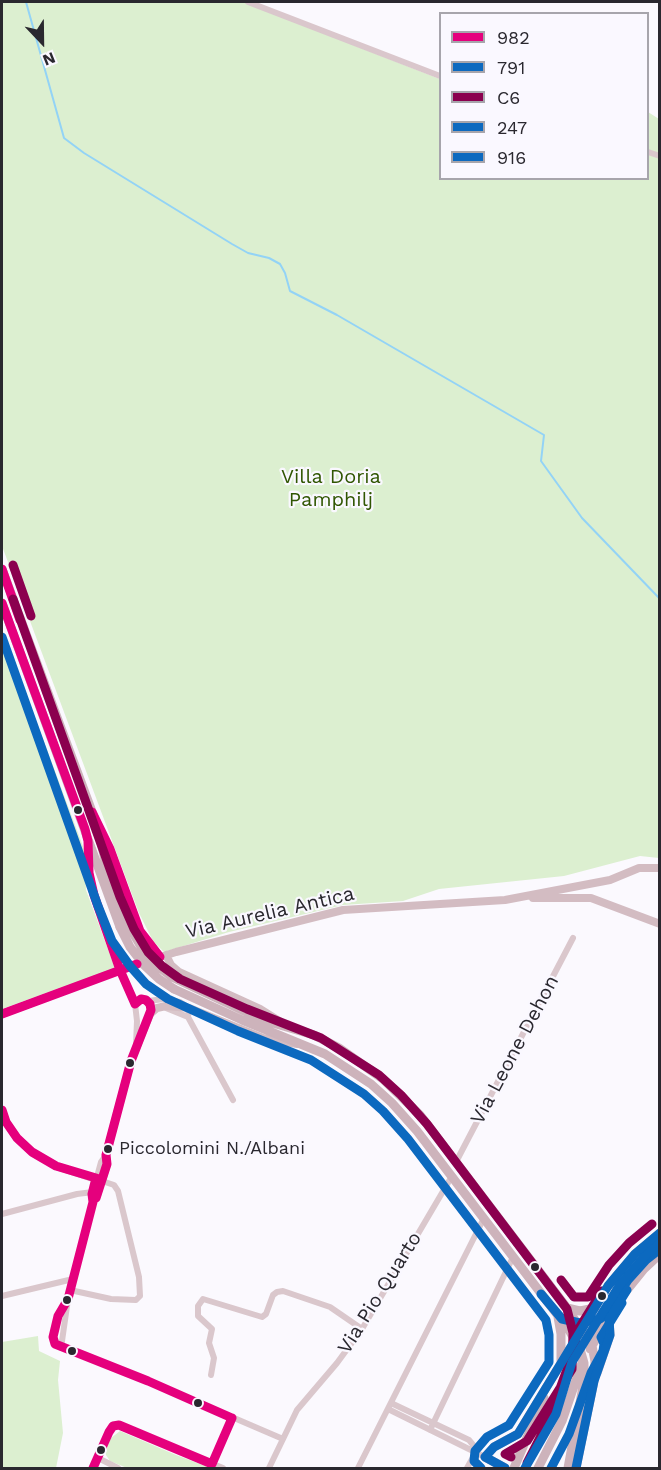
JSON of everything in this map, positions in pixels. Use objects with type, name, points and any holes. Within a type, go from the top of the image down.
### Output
[{"type":"main road","points":[[2,569],[140,931],[179,972],[260,1009],[290,1028]]},
{"type":"main road","points":[[2,603],[88,841],[124,925],[143,950],[156,965],[172,977],[246,1012],[314,1035],[339,1048],[383,1079],[420,1115],[582,1329],[592,1346],[595,1361],[594,1381]]},
{"type":"main road","points":[[98,825],[109,877],[130,947],[144,964],[159,979],[174,989],[325,1054],[392,1103],[452,1176],[576,1339],[584,1359],[584,1381],[568,1468]]},
{"type":"main road","points":[[2,1110],[6,1122],[17,1138],[32,1152],[56,1166],[99,1180],[107,1164],[106,1155],[136,1046],[151,1007],[148,1001],[141,999],[135,1004],[120,970],[94,895],[89,873],[88,841]]},
{"type":"main road","name":"Via Aurelia Antica","points":[[2,1014],[163,956],[264,928],[347,909],[505,900],[609,880],[639,868],[660,868]]},
{"type":"main road","points":[[591,898],[594,888],[609,880]]},
{"type":"main road","points":[[505,900],[554,897],[591,898],[660,924]]},
{"type":"main road","points":[[150,1014],[161,1007],[189,1008],[271,1041],[303,1044]]},
{"type":"main road","points":[[480,1455],[518,1434],[594,1308],[618,1273],[638,1251],[660,1233]]},
{"type":"main road","points":[[538,1468],[562,1421],[584,1359],[627,1290],[660,1254]]},
{"type":"main road","points":[[567,1308],[580,1311],[594,1308]]},
{"type":"main road","points":[[557,1315],[561,1334],[561,1365]]},
{"type":"main road","points":[[576,1468],[594,1381],[610,1335],[609,1319]]},
{"type":"main road","points":[[514,1468],[540,1410],[546,1390]]},
{"type":"main road","points":[[480,1455],[506,1468]]},
{"type":"street","points":[[248,2],[439,75]]},
{"type":"street","name":"Via Leone Dehon","points":[[456,1162],[573,938]]},
{"type":"street","points":[[148,1001],[171,999],[189,1008],[188,1017],[233,1100]]},
{"type":"street","points":[[135,1004],[136,1046]]},
{"type":"street","points":[[161,1007],[188,1017]]},
{"type":"street","name":"Via Pio Quarto","points":[[269,1468],[297,1410],[362,1329],[452,1176]]},
{"type":"street","points":[[99,1180],[93,1192],[93,1202],[68,1299],[58,1316],[55,1344],[283,1439]]},
{"type":"street","points":[[93,1202],[98,1196],[99,1180]]},
{"type":"street","points":[[70,1290],[111,1299],[135,1300],[140,1298],[139,1277],[118,1191],[114,1185],[99,1180]]},
{"type":"street","points":[[2,1214],[77,1194],[93,1192]]},
{"type":"street","points":[[358,1468],[484,1218]]},
{"type":"street","points":[[431,1426],[513,1257]]},
{"type":"street","points":[[2,1296],[73,1279]]},
{"type":"street","points":[[211,1375],[214,1360],[209,1343],[212,1329],[198,1316],[198,1306],[203,1299],[262,1317],[266,1314],[273,1295],[283,1291],[330,1307],[362,1329]]},
{"type":"street","points":[[390,1406],[431,1426],[480,1455],[471,1461],[467,1468]]},
{"type":"street","points":[[212,1464],[232,1418]]},
{"type":"street","points":[[93,1468],[108,1432],[113,1426],[119,1425],[223,1468]]},
{"type":"street","points":[[98,1458],[118,1468]]},
{"type":"green space","name":"Villa Doria Pamphilj","points":[[2,2],[243,2],[439,79],[439,180],[649,180],[649,113],[659,119],[659,858],[640,856],[564,876],[439,889],[403,901],[343,905],[229,932],[164,952],[153,941],[139,913],[2,546]]},
{"type":"green space","points":[[2,629],[84,849],[86,890],[115,968],[2,1009]]},
{"type":"green space","points":[[38,1336],[39,1351],[60,1361],[58,1380],[63,1433],[56,1468],[2,1468],[2,1342]]},
{"type":"green space","points":[[120,1431],[211,1468],[127,1468],[110,1461],[105,1451],[111,1438]]},
{"type":"waterway","points":[[26,2],[64,138],[84,153],[232,244],[248,253],[269,258],[280,264],[290,291],[337,315],[544,435],[541,461],[582,518],[660,599]]},
{"type":"transit line","name":"C6","points":[[13,565],[31,616]]},
{"type":"transit line","name":"982","points":[[2,569],[20,620]]},
{"type":"transit line","name":"C6","points":[[13,599],[120,897],[134,929],[148,952],[180,979],[247,1009],[321,1038],[379,1075],[427,1124],[567,1309],[573,1333],[572,1369],[527,1441],[505,1454],[511,1457]]},
{"type":"transit line","name":"982","points":[[2,603],[85,829],[88,841],[89,873],[94,895],[120,970],[135,1004]]},
{"type":"transit line","name":"791","points":[[2,637],[98,906],[112,941],[130,966],[146,984],[168,999],[238,1031],[311,1060],[364,1094],[408,1139],[546,1320],[549,1335],[549,1362],[509,1425],[487,1437],[475,1451],[474,1461],[481,1468]]},
{"type":"transit line","name":"982","points":[[92,812],[110,849],[140,931],[160,957]]},
{"type":"transit line","name":"982","points":[[2,1014],[137,964]]},
{"type":"transit line","name":"982","points":[[96,1198],[107,1164],[106,1155],[131,1061],[151,1010],[146,1000],[141,999],[135,1004]]},
{"type":"transit line","name":"982","points":[[2,1110],[6,1122],[17,1138],[32,1152],[56,1166],[96,1178],[92,1194],[93,1202],[68,1299],[58,1316],[53,1337],[55,1344],[232,1418]]},
{"type":"transit line","name":"C6","points":[[561,1280],[574,1297],[588,1297],[609,1265],[629,1243],[652,1224]]},
{"type":"transit line","name":"247","points":[[505,1468],[485,1457],[494,1447],[518,1434],[608,1286],[635,1254],[660,1233]]},
{"type":"transit line","name":"916","points":[[525,1468],[556,1414],[572,1362],[619,1286],[643,1258],[660,1243]]},
{"type":"transit line","name":"791","points":[[541,1294],[562,1319],[580,1323],[600,1319],[628,1280],[646,1260],[660,1249]]},
{"type":"transit line","name":"247","points":[[576,1468],[594,1381],[610,1335],[609,1319],[627,1290]]},
{"type":"transit line","name":"C6","points":[[527,1463],[547,1424],[578,1346],[575,1340],[576,1333],[602,1291]]},
{"type":"transit line","name":"791","points":[[551,1468],[569,1434],[591,1373],[603,1351],[604,1344],[601,1337],[622,1303]]},
{"type":"transit line","name":"982","points":[[212,1464],[232,1418]]},
{"type":"transit line","name":"982","points":[[119,1425],[212,1464]]},
{"type":"transit line","name":"982","points":[[93,1468],[109,1432],[113,1426],[119,1425]]},
{"type":"place","name":"Piccolomini N./Albani","points":[[108,1149]]}]
